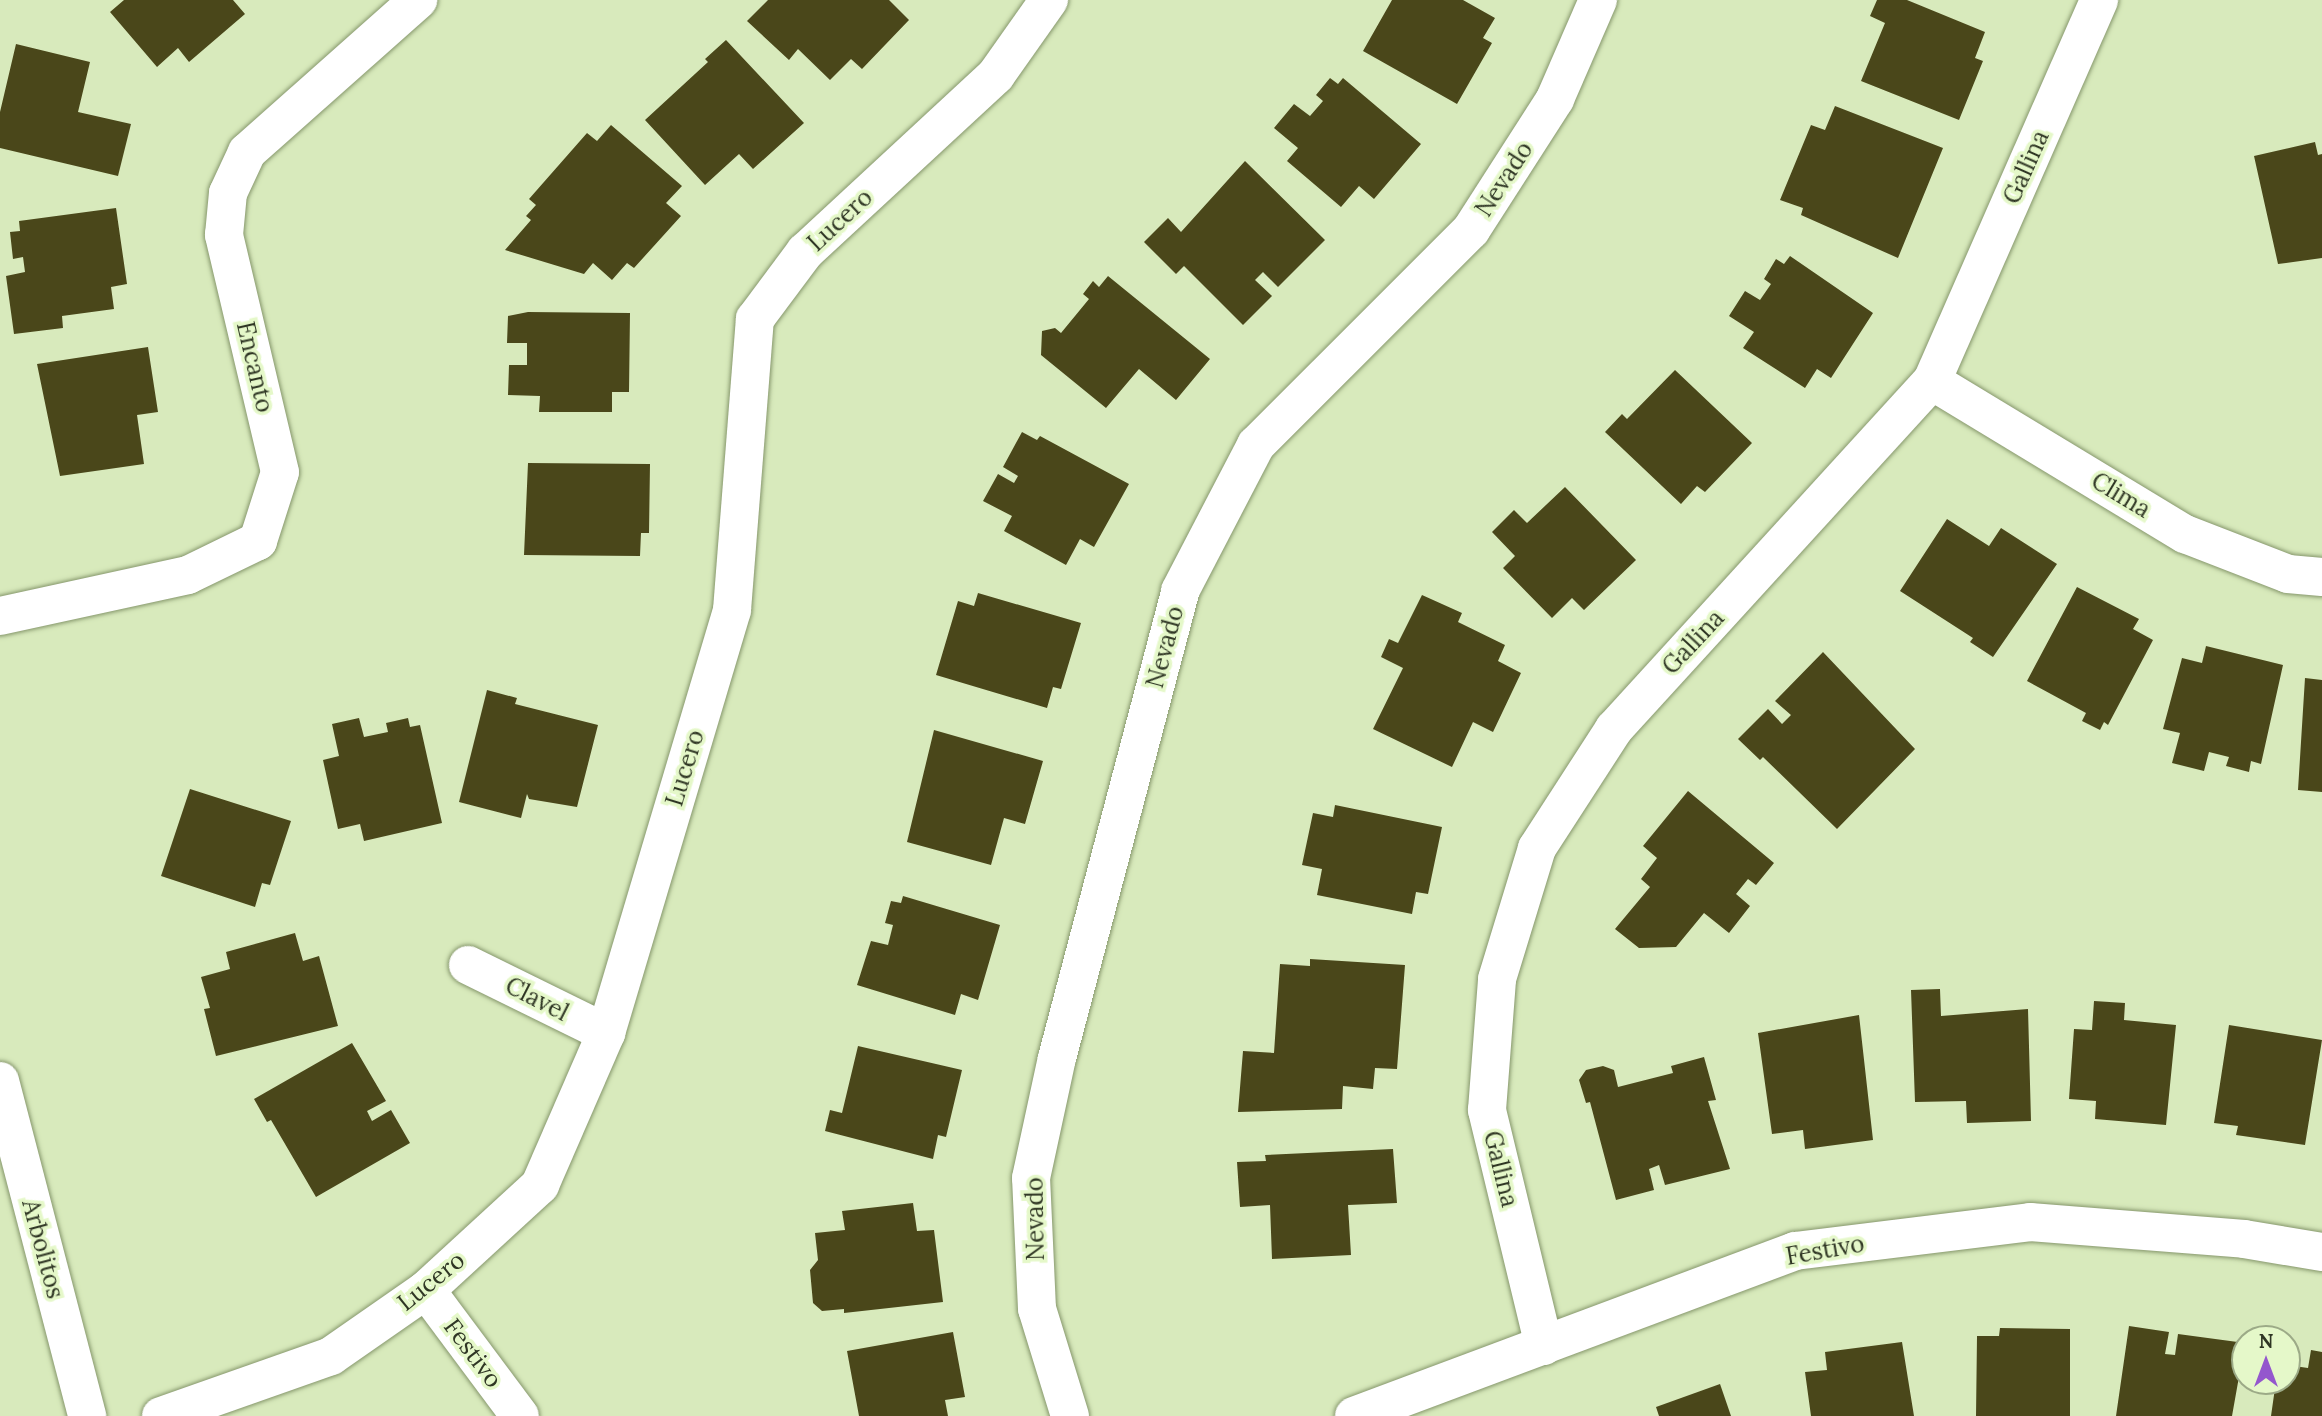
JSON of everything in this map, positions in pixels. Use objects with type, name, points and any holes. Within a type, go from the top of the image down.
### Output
[{"type":"street","name":"Encanto","points":[[0,616],[188,575],[258,541],[280,472],[224,235],[228,193],[247,152],[418,0]]},
{"type":"street","name":"Lucero","points":[[161,1416],[331,1356],[426,1290],[540,1185],[606,1033],[732,610],[755,319],[805,252],[996,75],[1049,0]]},
{"type":"street","name":"Nevado","points":[[1070,1416],[1037,1309],[1031,1178],[1057,1058],[1180,591],[1256,445],[1471,230],[1555,99],[1598,0]]},
{"type":"street","name":"Gallina","points":[[1544,1346],[1487,1110],[1497,979],[1537,848],[1614,729],[1933,381],[2099,0]]},
{"type":"street","name":"Clima","points":[[1933,381],[2185,534],[2288,574],[2322,577]]},
{"type":"street","name":"Clavel","points":[[468,965],[606,1033]]},
{"type":"street","name":"Arbolitos","points":[[1,1092],[87,1416]]},
{"type":"street","name":"Festivo","points":[[1354,1416],[1795,1251],[2016,1224],[2244,1239],[2322,1252]]},
{"type":"street","name":"Festivo","points":[[426,1290],[520,1416]]},
{"type":"building","points":[[124,0],[233,0],[245,14],[189,62],[178,48],[157,67],[110,12]]},
{"type":"building","points":[[768,0],[889,0],[909,20],[862,69],[851,59],[830,80],[798,49],[789,60],[747,21]]},
{"type":"building","points":[[1392,0],[1463,0],[1495,18],[1483,38],[1492,43],[1457,104],[1363,51]]},
{"type":"building","points":[[1877,0],[1907,0],[1985,32],[1975,58],[1983,61],[1959,120],[1861,81],[1885,23],[1870,16]]},
{"type":"building","points":[[726,40],[804,123],[753,169],[739,154],[705,185],[645,120],[708,62],[705,59]]},
{"type":"building","points":[[16,44],[90,62],[78,112],[131,124],[118,176],[0,148],[0,112]]},
{"type":"building","points":[[1330,78],[1338,84],[1343,78],[1421,144],[1374,199],[1359,186],[1341,207],[1287,161],[1298,148],[1274,128],[1294,104],[1310,116],[1323,101],[1316,95]]},
{"type":"building","points":[[1835,106],[1943,148],[1898,258],[1801,215],[1803,208],[1780,200],[1811,125],[1825,130]]},
{"type":"building","points":[[611,125],[682,186],[666,203],[681,216],[634,268],[627,263],[612,280],[593,263],[584,274],[505,250],[531,220],[526,216],[536,205],[529,199],[587,133],[597,141]]},
{"type":"building","points":[[2315,142],[2318,155],[2322,154],[2322,258],[2278,264],[2254,156]]},
{"type":"building","points":[[1245,161],[1325,240],[1278,287],[1263,272],[1255,280],[1272,296],[1243,325],[1184,266],[1176,274],[1144,242],[1168,218],[1181,232]]},
{"type":"building","points":[[116,208],[127,284],[111,287],[114,309],[62,316],[63,328],[14,334],[6,276],[25,272],[23,257],[13,259],[10,232],[20,231],[19,221]]},
{"type":"building","points":[[1790,256],[1873,313],[1831,378],[1817,369],[1805,388],[1743,348],[1754,332],[1729,316],[1745,291],[1760,300],[1771,284],[1764,279],[1776,259],[1784,264]]},
{"type":"building","points":[[1108,276],[1210,359],[1176,400],[1139,369],[1106,408],[1041,355],[1042,331],[1055,328],[1061,333],[1089,299],[1083,294],[1093,281],[1099,287]]},
{"type":"building","points":[[528,312],[630,313],[629,392],[612,392],[612,412],[539,412],[540,396],[508,395],[509,365],[527,365],[527,343],[507,343],[508,316]]},
{"type":"building","points":[[148,347],[158,412],[137,415],[144,464],[60,476],[37,364]]},
{"type":"building","points":[[1675,370],[1752,443],[1705,492],[1697,486],[1681,504],[1605,432],[1622,414],[1627,419]]},
{"type":"building","points":[[1022,432],[1037,440],[1040,436],[1129,484],[1094,547],[1080,539],[1066,565],[1004,531],[1012,516],[983,501],[998,474],[1014,483],[1018,476],[1003,467]]},
{"type":"building","points":[[528,463],[650,464],[649,533],[641,533],[640,556],[524,555]]},
{"type":"building","points":[[1565,487],[1636,560],[1584,610],[1572,598],[1552,618],[1503,568],[1515,556],[1492,532],[1514,510],[1527,523]]},
{"type":"building","points":[[1947,519],[1989,546],[2001,528],[2057,564],[1993,657],[1970,642],[1973,638],[1900,591]]},
{"type":"building","points":[[2077,587],[2139,619],[2133,629],[2153,640],[2108,725],[2104,722],[2100,730],[2082,721],[2086,713],[2027,681]]},
{"type":"building","points":[[978,593],[1081,623],[1061,689],[1053,687],[1047,708],[936,675],[958,601],[974,606]]},
{"type":"building","points":[[1422,595],[1462,613],[1458,622],[1505,645],[1498,661],[1521,673],[1493,732],[1473,722],[1452,767],[1373,729],[1403,668],[1381,657],[1389,639],[1398,643]]},
{"type":"building","points":[[2206,646],[2283,665],[2261,764],[2251,761],[2249,772],[2226,766],[2229,757],[2209,752],[2204,771],[2172,763],[2180,733],[2163,729],[2182,658],[2202,663]]},
{"type":"building","points":[[1823,652],[1915,749],[1837,829],[1763,757],[1760,760],[1738,739],[1768,709],[1782,724],[1791,715],[1775,701]]},
{"type":"building","points":[[2305,678],[2322,680],[2322,792],[2298,790]]},
{"type":"building","points":[[487,690],[517,698],[515,704],[598,725],[577,807],[529,799],[527,794],[521,818],[459,802]]},
{"type":"building","points":[[359,718],[364,737],[388,732],[386,723],[408,718],[410,727],[420,725],[442,823],[364,841],[360,824],[338,829],[323,760],[339,756],[332,724]]},
{"type":"building","points":[[934,730],[1043,761],[1025,824],[1004,818],[991,865],[907,842]]},
{"type":"building","points":[[190,789],[291,821],[270,885],[262,883],[255,907],[161,876]]},
{"type":"building","points":[[1688,791],[1774,863],[1756,885],[1748,879],[1736,894],[1750,906],[1729,933],[1704,913],[1676,947],[1639,948],[1615,929],[1650,887],[1641,879],[1657,858],[1643,846]]},
{"type":"building","points":[[1335,805],[1442,827],[1428,894],[1416,892],[1412,914],[1317,895],[1322,869],[1302,865],[1313,813],[1333,817]]},
{"type":"building","points":[[903,896],[1000,925],[978,1000],[961,994],[955,1015],[857,985],[871,941],[888,945],[893,925],[885,923],[891,901],[901,903]]},
{"type":"building","points":[[295,933],[303,961],[319,956],[338,1026],[216,1056],[204,1009],[210,1008],[201,977],[230,969],[226,952]]},
{"type":"building","points":[[1310,959],[1405,965],[1397,1069],[1375,1068],[1373,1089],[1343,1086],[1342,1109],[1238,1112],[1243,1051],[1274,1053],[1280,964],[1310,966]]},
{"type":"building","points":[[1940,989],[1941,1016],[2028,1009],[2031,1121],[1967,1123],[1966,1101],[1915,1102],[1911,990]]},
{"type":"building","points":[[2094,1001],[2125,1003],[2124,1020],[2176,1025],[2166,1125],[2095,1119],[2096,1101],[2069,1099],[2074,1029],[2092,1030]]},
{"type":"building","points":[[1859,1015],[1873,1140],[1805,1149],[1803,1130],[1772,1134],[1758,1033]]},
{"type":"building","points":[[2229,1025],[2322,1040],[2305,1145],[2236,1135],[2238,1126],[2214,1123]]},
{"type":"building","points":[[352,1043],[386,1101],[367,1111],[372,1121],[391,1110],[410,1143],[316,1197],[271,1120],[267,1122],[254,1099]]},
{"type":"building","points":[[858,1046],[962,1070],[946,1137],[938,1135],[933,1159],[825,1131],[830,1110],[842,1113]]},
{"type":"building","points":[[1704,1057],[1716,1100],[1708,1101],[1730,1169],[1665,1185],[1659,1165],[1649,1169],[1654,1190],[1616,1200],[1590,1102],[1586,1103],[1579,1080],[1586,1070],[1603,1066],[1614,1070],[1618,1087],[1673,1073],[1671,1066]]},
{"type":"building","points":[[1393,1149],[1397,1203],[1348,1205],[1351,1255],[1272,1259],[1270,1205],[1240,1207],[1237,1162],[1266,1161],[1265,1155]]},
{"type":"building","points":[[913,1203],[917,1231],[934,1230],[943,1302],[844,1313],[844,1309],[822,1311],[813,1303],[810,1270],[818,1260],[815,1233],[845,1230],[842,1211]]},
{"type":"building","points":[[2129,1326],[2169,1332],[2165,1354],[2175,1355],[2178,1334],[2231,1341],[2231,1395],[2236,1395],[2232,1416],[2116,1416]]},
{"type":"building","points":[[2000,1328],[2070,1329],[2070,1416],[1976,1416],[1977,1336],[1999,1336]]},
{"type":"building","points":[[953,1332],[965,1397],[945,1400],[948,1416],[859,1416],[847,1351]]},
{"type":"building","points":[[1902,1342],[1914,1416],[1811,1416],[1805,1372],[1827,1370],[1825,1352]]},
{"type":"building","points":[[2311,1350],[2322,1352],[2322,1416],[2271,1416],[2274,1395],[2301,1395],[2301,1367],[2308,1368]]},
{"type":"building","points":[[1720,1384],[1731,1416],[1659,1416],[1656,1407]]}]
